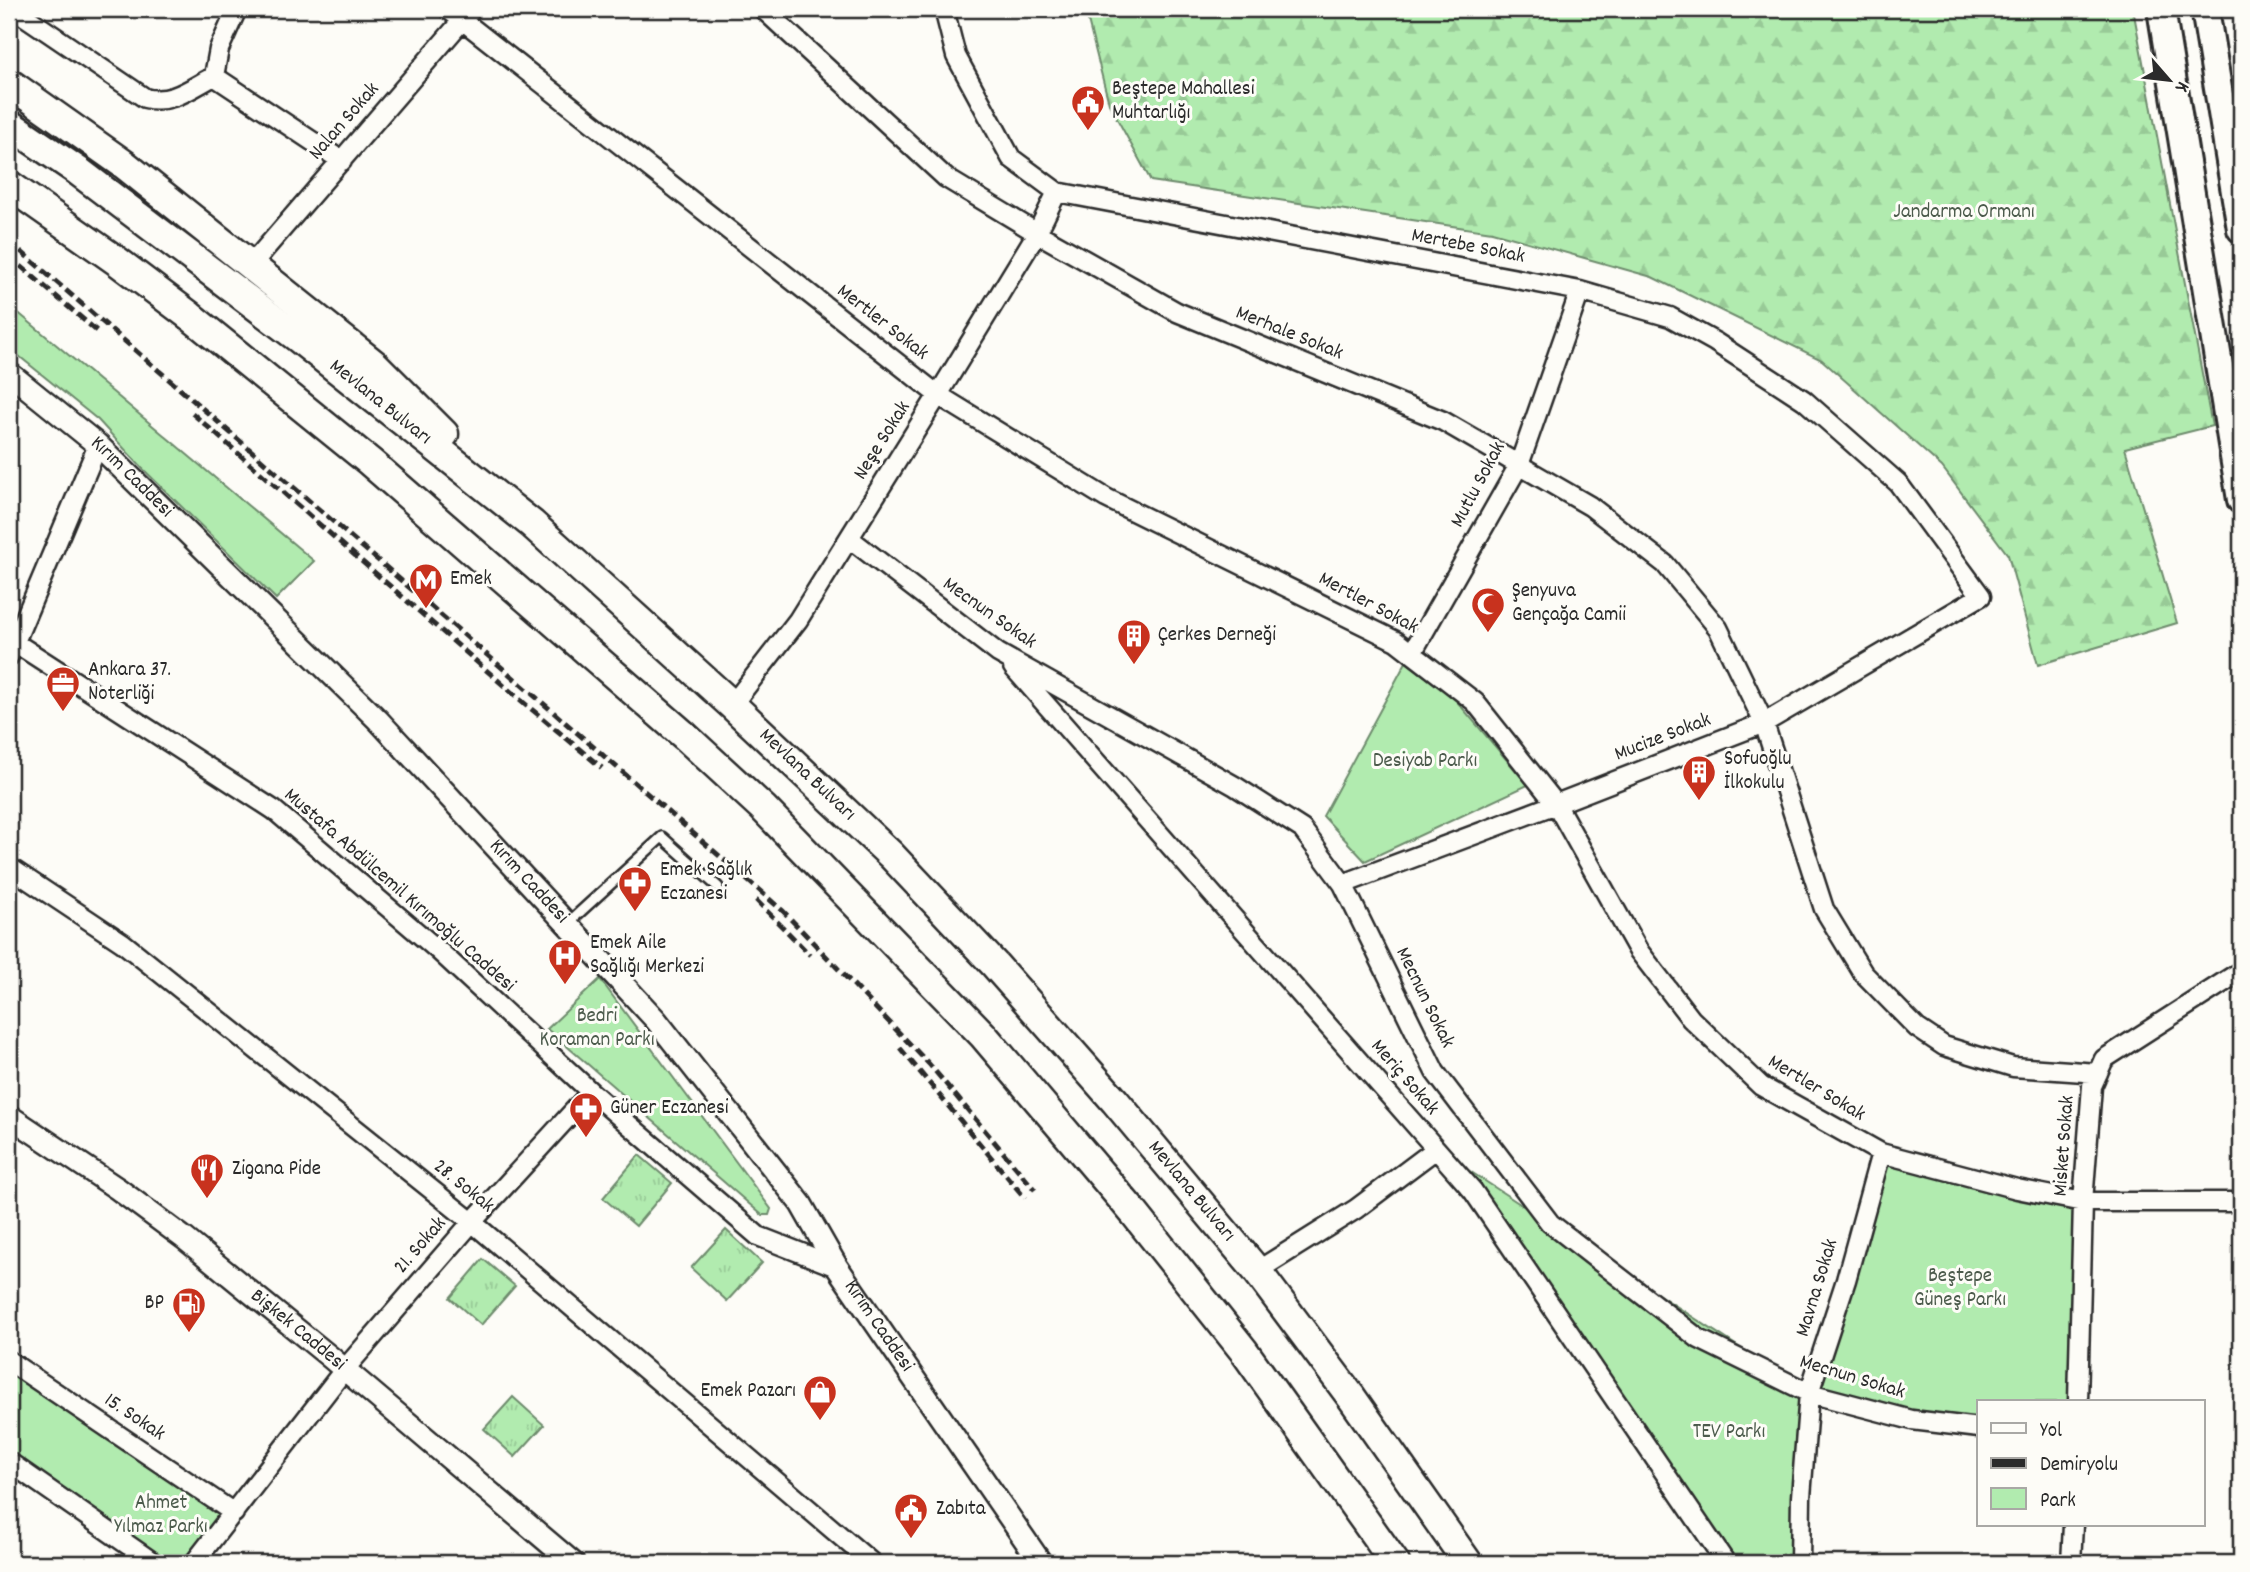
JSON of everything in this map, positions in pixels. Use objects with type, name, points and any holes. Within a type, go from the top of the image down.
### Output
[{"type":"highway","points":[[9,83],[125,165],[375,365],[531,524]]},
{"type":"highway","name":"Mevlana Bulvarı","points":[[9,124],[78,171],[298,337],[531,524],[732,705],[891,855],[995,965],[1115,1101],[1257,1271],[1352,1398],[1468,1563]]},
{"type":"highway","points":[[9,185],[190,316],[370,462],[675,727],[763,808],[984,1035],[1134,1213],[1244,1351],[1395,1563]]},
{"type":"main road","points":[[2161,9],[2241,500]]},
{"type":"main road","points":[[2205,9],[2240,217]]},
{"type":"street","points":[[14,9],[145,98],[159,102],[172,98],[214,76]]},
{"type":"street","points":[[214,76],[219,49],[237,9]]},
{"type":"street","name":"Merhale Sokak","points":[[763,9],[946,178],[1177,312],[1443,421],[1590,506],[1665,564],[1718,628],[1764,723],[1824,909],[1863,973],[1917,1028],[1944,1046],[2013,1067],[2098,1073]]},
{"type":"street","name":"Mertebe Sokak","points":[[944,9],[956,56],[1011,158],[1057,192],[1580,291],[1670,317],[1715,342],[1804,400],[1898,484],[1982,596]]},
{"type":"street","name":"Nalan Sokak","points":[[251,265],[342,161],[460,13]]},
{"type":"street","name":"Mertler Sokak","points":[[460,13],[938,395],[1106,498],[1396,641],[1475,702],[1556,804],[1638,950],[1691,1019],[1761,1086],[1881,1153],[2017,1189],[2083,1202],[2241,1202]]},
{"type":"street","points":[[214,76],[342,161]]},
{"type":"street","name":"Neşe Sokak","points":[[732,705],[798,621],[1037,233],[1057,192]]},
{"type":"street","name":"Mutlu Sokak","points":[[1412,653],[1519,465],[1580,291]]},
{"type":"street","name":"Kırım Caddesi","points":[[9,373],[98,445],[378,720],[665,1030],[801,1204],[837,1267],[1041,1563]]},
{"type":"street","points":[[12,649],[98,445]]},
{"type":"street","name":"Mecnun Sokak","points":[[849,538],[1004,656],[1235,786],[1301,829],[1343,884],[1435,1072],[1550,1223],[1699,1339],[1809,1393],[1912,1420],[1977,1429]]},
{"type":"street","name":"Mucize Sokak","points":[[1343,884],[1764,723],[1982,596]]},
{"type":"street","name":"Mustafa Abdülcemil Kırımoğlu Caddesi","points":[[12,649],[274,810],[439,951],[591,1092],[758,1236],[837,1267]]},
{"type":"street","name":"Meriç Sokak","points":[[1004,656],[1473,1191],[1726,1563]]},
{"type":"street","name":"28. Sokak","points":[[9,867],[123,943],[472,1222],[872,1563]]},
{"type":"street","name":"Misket Sokak","points":[[2078,1400],[2083,1202],[2092,1086],[2105,1059],[2241,971]]},
{"type":"street","name":"21. Sokak","points":[[234,1513],[344,1370],[472,1222],[591,1092]]},
{"type":"street","name":"Bişkek Caddesi","points":[[9,1116],[118,1189],[184,1238],[573,1563]]},
{"type":"street","points":[[1257,1271],[1356,1209],[1436,1149]]},
{"type":"street","name":"Mavna Sokak","points":[[1800,1563],[1801,1497],[1809,1393],[1846,1280],[1881,1153]]},
{"type":"street","name":"15. Sokak","points":[[9,1361],[234,1513]]},
{"type":"street","points":[[9,1462],[154,1563]]},
{"type":"street","points":[[194,1563],[234,1513]]},
{"type":"street","points":[[2071,1563],[2073,1526]]},
{"type":"lane","points":[[568,923],[662,837],[718,887]]},
{"type":"green space","name":"Jandarma Ormanı","points":[[1085,9],[2133,9],[2212,426],[2125,448],[2177,623],[2038,665],[2008,555],[1942,467],[1822,360],[1652,277],[1492,232],[1151,181],[1109,104]]},
{"type":"green space","points":[[9,305],[314,561],[276,599],[142,468],[98,420],[9,348]]},
{"type":"green space","name":"Desiyab Parkı","points":[[1406,662],[1454,698],[1528,785],[1365,861],[1323,816]]},
{"type":"green space","name":"Bedri Koraman Parkı","points":[[600,979],[771,1209],[769,1215],[762,1215],[547,1029]]},
{"type":"green space","name":"TEV Parkı","points":[[1436,1149],[1809,1393],[1803,1563],[1725,1563]]},
{"type":"green space","name":"Beştepe Güneş Parkı","points":[[1881,1153],[2083,1202],[2078,1400],[1977,1400],[1977,1424],[1809,1393]]},
{"type":"green space","points":[[639,1155],[672,1183],[636,1226],[603,1198]]},
{"type":"green space","points":[[726,1230],[762,1263],[727,1301],[691,1268]]},
{"type":"green space","points":[[483,1259],[515,1286],[481,1325],[450,1298]]},
{"type":"green space","name":"Ahmet Yılmaz Parkı","points":[[9,1361],[234,1513],[194,1563],[154,1563],[9,1462]]},
{"type":"green space","points":[[513,1397],[544,1425],[515,1457],[484,1429]]},
{"type":"railway","points":[[9,241],[783,911],[929,1064],[1035,1190]]},
{"type":"railway","points":[[9,256],[99,333]]},
{"type":"railway","points":[[192,413],[602,768]]},
{"type":"railway","points":[[756,900],[810,955]]},
{"type":"railway","points":[[900,1048],[1025,1198]]},
{"type":"place","name":"Beştepe Mahallesi Muhtarlığı","points":[[1088,132]]},
{"type":"place","name":"Emek","points":[[426,610]]},
{"type":"place","name":"Şenyuva Gençağa Camii","points":[[1488,634]]},
{"type":"place","name":"Çerkes Derneği","points":[[1134,666]]},
{"type":"place","name":"Ankara 37. Noterliği","points":[[63,713]]},
{"type":"place","name":"Sofuoğlu İlkokulu","points":[[1699,802]]},
{"type":"place","name":"Emek Sağlık Eczanesi","points":[[635,913]]},
{"type":"place","name":"Emek Aile Sağlığı Merkezi","points":[[565,986]]},
{"type":"place","name":"Güner Eczanesi","points":[[586,1139]]},
{"type":"place","name":"Zigana Pide","points":[[207,1200]]},
{"type":"place","name":"BP","points":[[189,1334]]},
{"type":"place","name":"Emek Pazarı","points":[[820,1422]]},
{"type":"place","name":"Zabıta","points":[[911,1540]]}]
